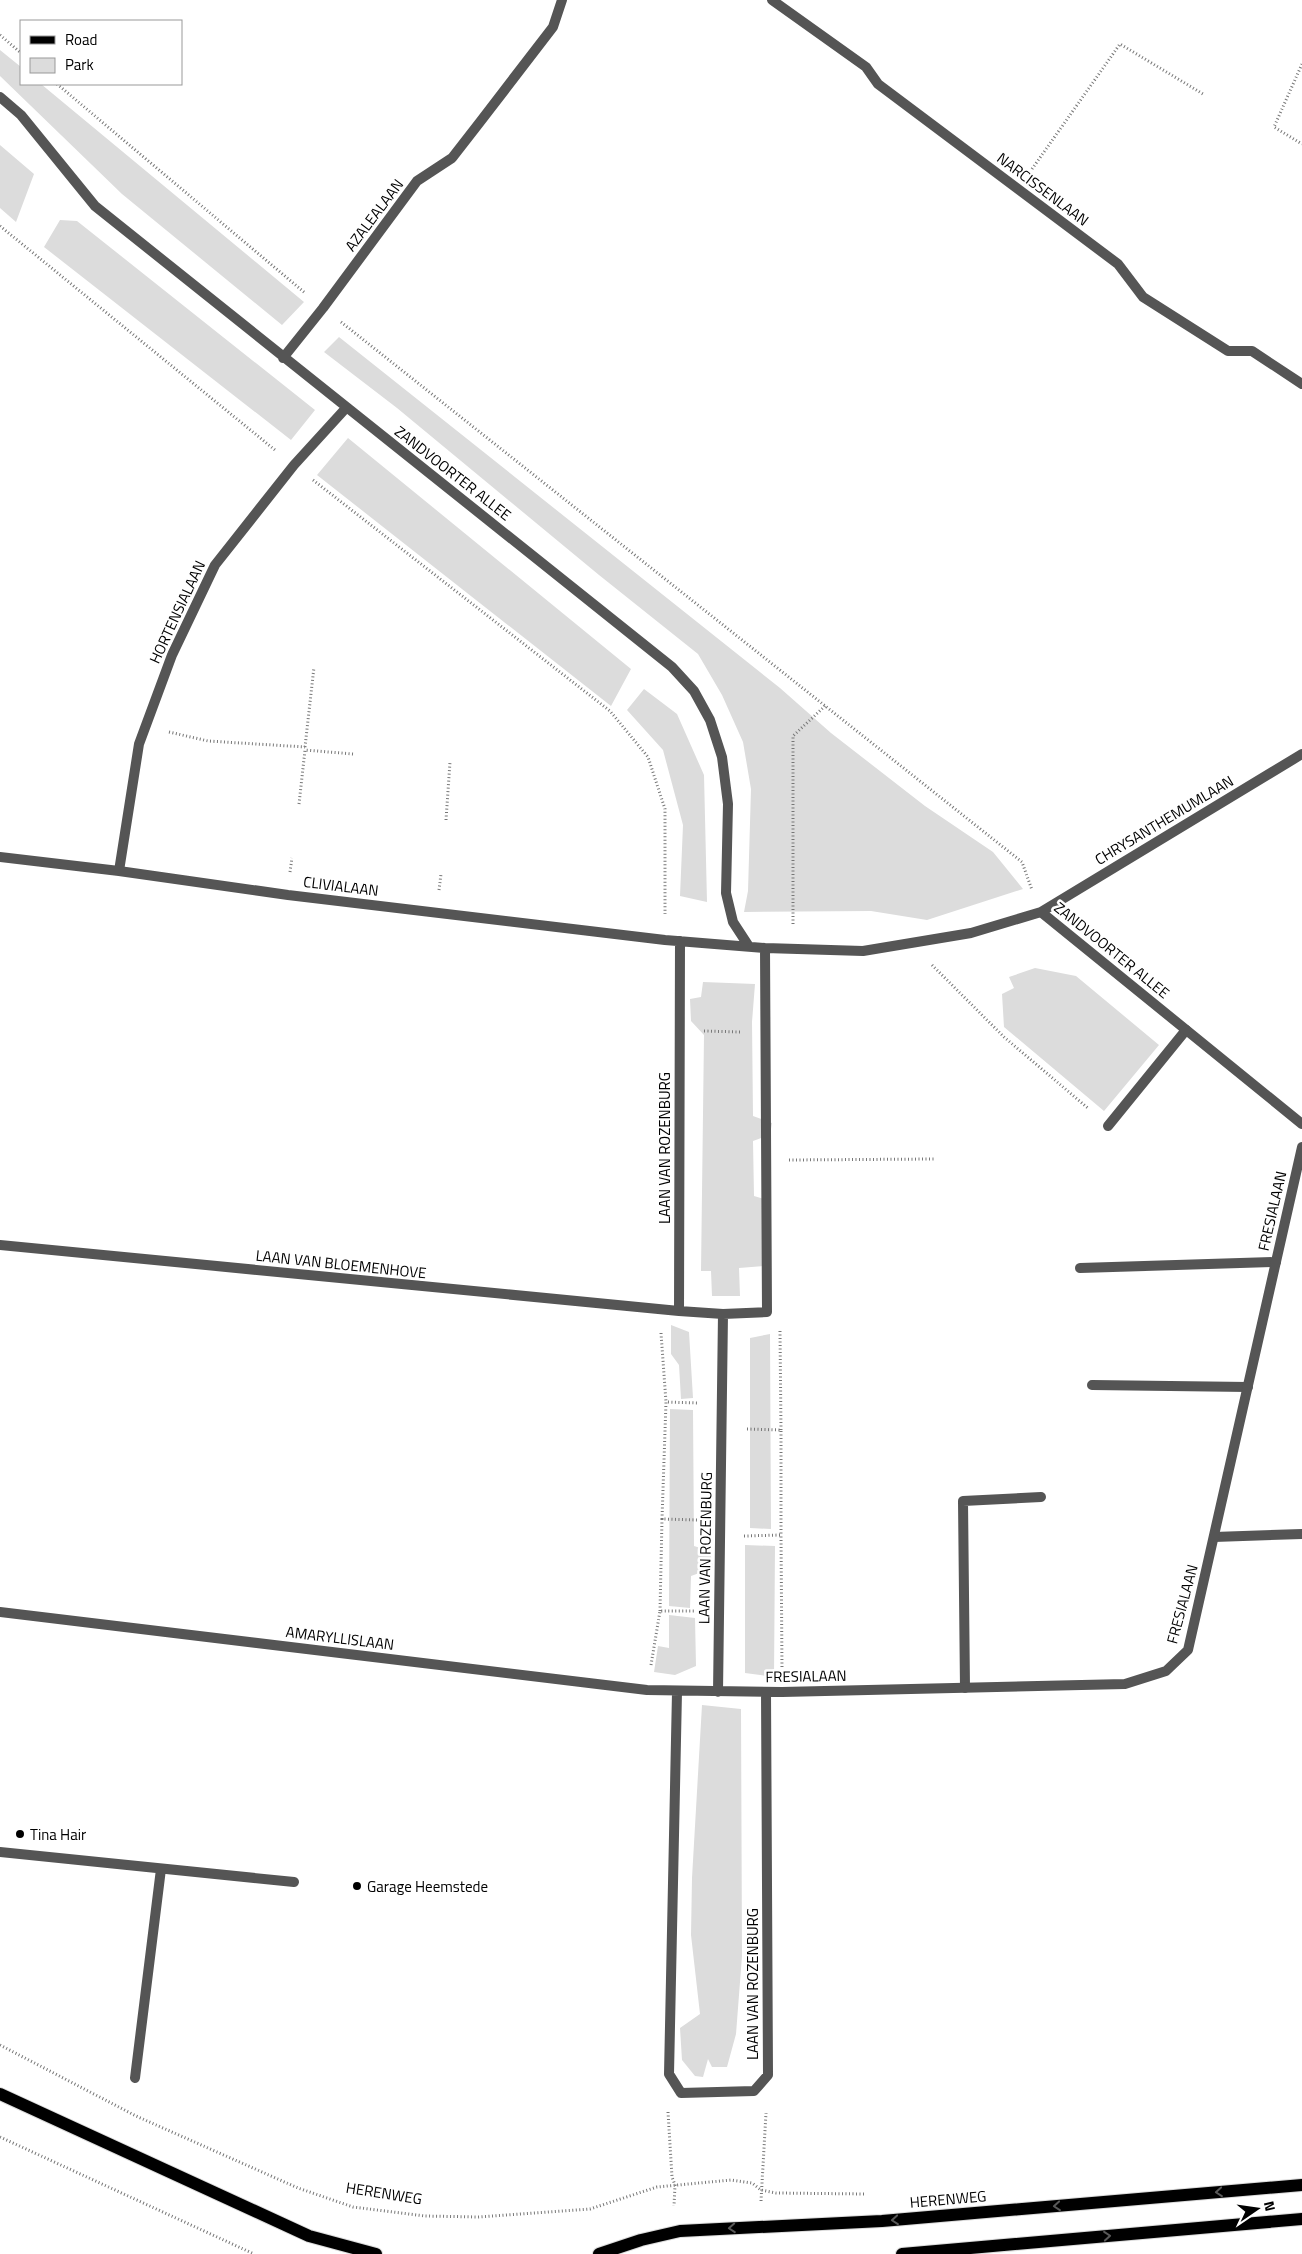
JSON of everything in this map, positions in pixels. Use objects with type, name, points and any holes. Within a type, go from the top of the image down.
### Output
[{"type":"main road","points":[[0,2094],[309,2236],[376,2254]]},
{"type":"main road","name":"HERENWEG","points":[[599,2254],[676,2232],[882,2221],[1302,2185]]},
{"type":"main road","points":[[902,2254],[1302,2219]]},
{"type":"street","name":"AZALEALAAN","points":[[283,358],[323,308],[417,181],[452,158],[553,27],[562,0]]},
{"type":"street","name":"NARCISSENLAAN","points":[[772,0],[866,67],[878,84],[1118,264],[1143,297],[1228,351],[1252,351],[1302,384]]},
{"type":"street","name":"ZANDVOORTER ALLEE","points":[[0,97],[21,115],[95,206],[672,667],[694,691],[710,720],[722,757],[728,804],[726,893],[733,922],[748,945]]},
{"type":"street","name":"HORTENSIALAAN","points":[[119,871],[139,744],[172,656],[215,565],[294,465],[346,408]]},
{"type":"street","name":"CHRYSANTHEMUMLAAN","points":[[1041,912],[1302,754]]},
{"type":"street","name":"CLIVIALAAN","points":[[0,857],[119,871],[288,895],[680,941]]},
{"type":"street","name":"ZANDVOORTER ALLEE","points":[[680,941],[748,945],[765,948],[864,951],[971,933],[1041,912],[1302,1124]]},
{"type":"street","name":"LAAN VAN ROZENBURG","points":[[679,1311],[680,941]]},
{"type":"street","points":[[679,1311],[723,1314],[767,1312],[765,948]]},
{"type":"street","points":[[1108,1126],[1186,1030]]},
{"type":"street","name":"FRESIALAAN","points":[[677,1692],[782,1692],[1125,1684],[1166,1671],[1188,1650],[1302,1147]]},
{"type":"street","name":"LAAN VAN BLOEMENHOVE","points":[[0,1245],[679,1311]]},
{"type":"street","points":[[1080,1268],[1276,1262]]},
{"type":"street","name":"LAAN VAN ROZENBURG","points":[[718,1692],[723,1314]]},
{"type":"street","points":[[1092,1385],[1248,1387]]},
{"type":"street","points":[[965,1688],[963,1501],[1042,1497]]},
{"type":"street","points":[[1214,1537],[1302,1534]]},
{"type":"street","name":"AMARYLLISLAAN","points":[[0,1612],[647,1690],[677,1692]]},
{"type":"street","points":[[669,2074],[677,1692]]},
{"type":"street","name":"LAAN VAN ROZENBURG","points":[[669,2074],[682,2093],[754,2091],[768,2075],[766,1692]]},
{"type":"street","points":[[0,1852],[294,1882]]},
{"type":"street","points":[[135,2078],[161,1868]]},
{"type":"path","points":[[0,36],[20,52]]},
{"type":"path","points":[[1018,189],[1120,44],[1203,94]]},
{"type":"path","points":[[1302,64],[1274,127],[1302,144]]},
{"type":"path","points":[[58,85],[323,308],[1022,862],[1041,912]]},
{"type":"path","points":[[0,226],[294,465],[610,710],[648,757],[665,809],[665,940]]},
{"type":"path","points":[[299,804],[314,667]]},
{"type":"path","points":[[793,948],[793,736],[825,706]]},
{"type":"path","points":[[146,725],[188,738],[208,741],[352,754]]},
{"type":"path","points":[[446,820],[450,762]]},
{"type":"path","points":[[910,943],[1004,1038],[1108,1126]]},
{"type":"path","points":[[679,1030],[766,1033]]},
{"type":"path","points":[[767,1160],[934,1159]]},
{"type":"path","points":[[647,1690],[660,1611],[666,1402],[659,1310]]},
{"type":"path","points":[[767,1312],[780,1322],[782,1692]]},
{"type":"path","points":[[666,1402],[722,1404]]},
{"type":"path","points":[[722,1428],[781,1430]]},
{"type":"path","points":[[662,1519],[720,1521]]},
{"type":"path","points":[[720,1536],[781,1535]]},
{"type":"path","points":[[660,1611],[719,1611]]},
{"type":"path","name":"HERENWEG","points":[[0,2046],[136,2116],[298,2188],[353,2207],[425,2216],[478,2217],[590,2209],[657,2187],[731,2180],[752,2182],[761,2190],[768,2075]]},
{"type":"path","points":[[669,2074],[668,2129],[675,2185],[676,2232]]},
{"type":"path","points":[[0,2137],[254,2254]]},
{"type":"green space","points":[[0,50],[20,66],[20,85],[42,85],[304,302],[282,325],[122,194],[0,76]]},
{"type":"green space","points":[[0,145],[34,174],[16,222],[0,208]]},
{"type":"green space","points":[[60,220],[77,221],[315,410],[291,440],[44,247]]},
{"type":"green space","points":[[339,337],[780,688],[831,733],[925,806],[993,852],[1023,889],[927,920],[871,911],[744,912],[748,891],[751,789],[743,742],[722,695],[698,654],[397,408],[324,352]]},
{"type":"green space","points":[[348,438],[631,669],[611,706],[317,475]]},
{"type":"green space","points":[[644,689],[677,714],[704,775],[707,902],[680,896],[683,825],[663,750],[627,710]]},
{"type":"green space","points":[[1035,968],[1076,976],[1159,1045],[1104,1111],[1004,1027],[1002,994],[1014,988],[1009,977]]},
{"type":"green space","points":[[703,982],[755,984],[752,1022],[753,1116],[772,1123],[770,1135],[753,1141],[754,1196],[764,1199],[764,1266],[739,1268],[740,1296],[712,1296],[711,1271],[701,1271],[704,1035],[691,1021],[690,999],[701,997]]},
{"type":"green space","points":[[671,1325],[689,1332],[693,1398],[681,1399],[679,1365],[671,1354]]},
{"type":"green space","points":[[770,1334],[771,1529],[750,1528],[750,1338]]},
{"type":"green space","points":[[670,1409],[693,1410],[694,1546],[710,1551],[713,1568],[691,1576],[690,1608],[669,1606]]},
{"type":"green space","points":[[745,1545],[775,1546],[774,1677],[745,1673]]},
{"type":"green space","points":[[669,1615],[695,1618],[696,1666],[675,1675],[654,1672],[658,1646],[669,1648]]},
{"type":"green space","points":[[702,1705],[741,1709],[742,1956],[736,2034],[727,2067],[712,2067],[708,2059],[703,2077],[695,2076],[682,2060],[680,2028],[700,2014],[691,1935],[692,1878]]},
{"type":"place","name":"Tina Hair","points":[[20,1834]]},
{"type":"place","name":"Garage Heemstede","points":[[357,1886]]}]
